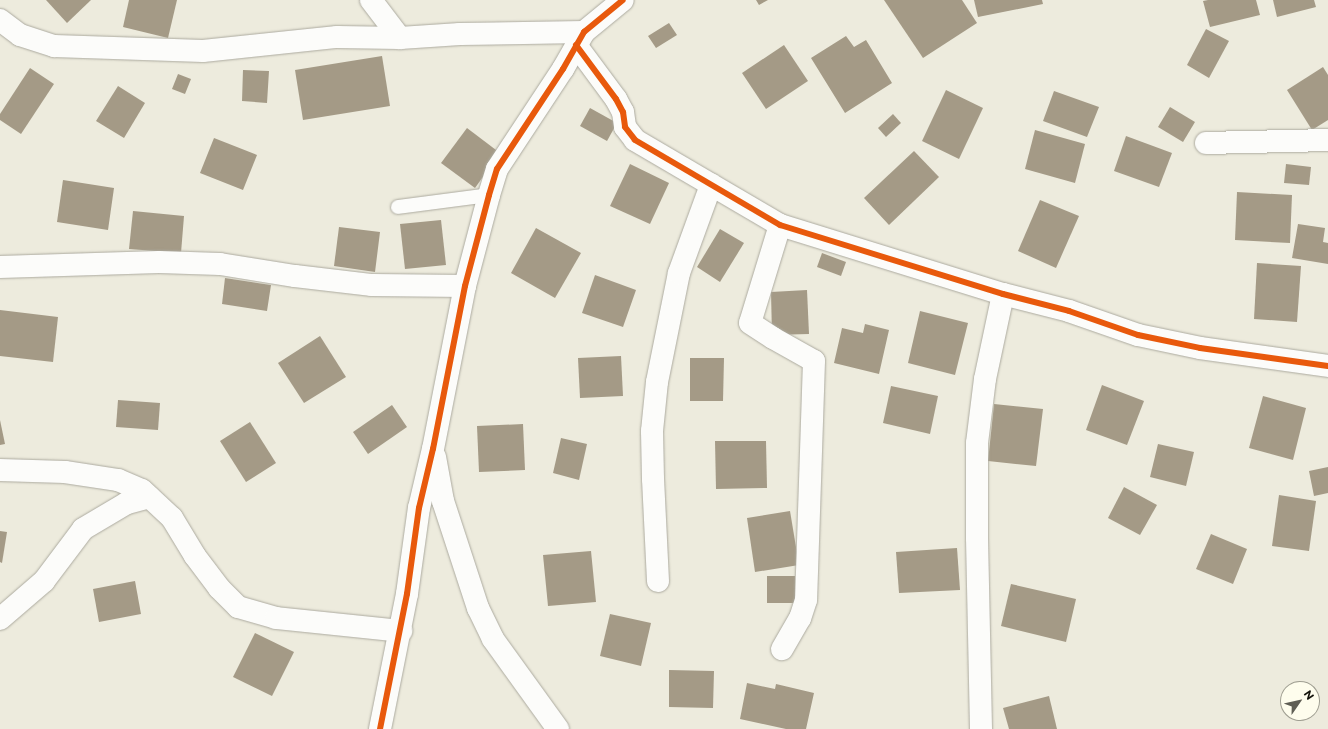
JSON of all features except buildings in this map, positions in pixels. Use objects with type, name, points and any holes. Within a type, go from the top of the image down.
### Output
[{"type":"street","points":[[371,0],[400,38]]},
{"type":"street","points":[[380,729],[401,631],[419,508],[433,449],[465,286],[497,169],[531,120],[580,38],[622,0]]},
{"type":"street","points":[[0,20],[20,35],[54,46],[203,51],[337,37],[400,38],[460,34],[580,38]]},
{"type":"street","points":[[580,38],[616,99],[623,112],[625,127],[635,140],[780,225],[1003,294],[1069,311],[1138,335],[1200,348],[1328,366]]},
{"type":"street","points":[[1206,143],[1328,140]]},
{"type":"street","points":[[658,580],[652,479],[652,431],[657,382],[679,273],[711,185]]},
{"type":"street","points":[[780,225],[750,323],[814,361],[806,600],[800,618],[782,649]]},
{"type":"street","points":[[0,267],[159,262],[220,264],[295,276],[372,285],[465,286]]},
{"type":"street","points":[[981,729],[977,443],[985,379],[1003,294]]},
{"type":"street","points":[[433,449],[443,501],[478,608],[493,639],[558,729]]},
{"type":"street","points":[[0,470],[65,472],[118,480],[142,490],[172,518],[195,556],[219,588],[238,607],[276,618],[401,631]]},
{"type":"street","points":[[0,619],[44,581],[83,529],[127,503],[149,497]]},
{"type":"lane","points":[[398,207],[489,195]]},
{"type":"cycle path","points":[[380,729],[407,594],[419,508],[433,449],[465,286],[497,169],[563,69],[584,32],[623,0]]},
{"type":"cycle path","points":[[576,45],[616,99],[623,112],[625,127],[635,140],[780,225],[1003,294],[1069,311],[1138,335],[1200,348],[1328,366]]}]
